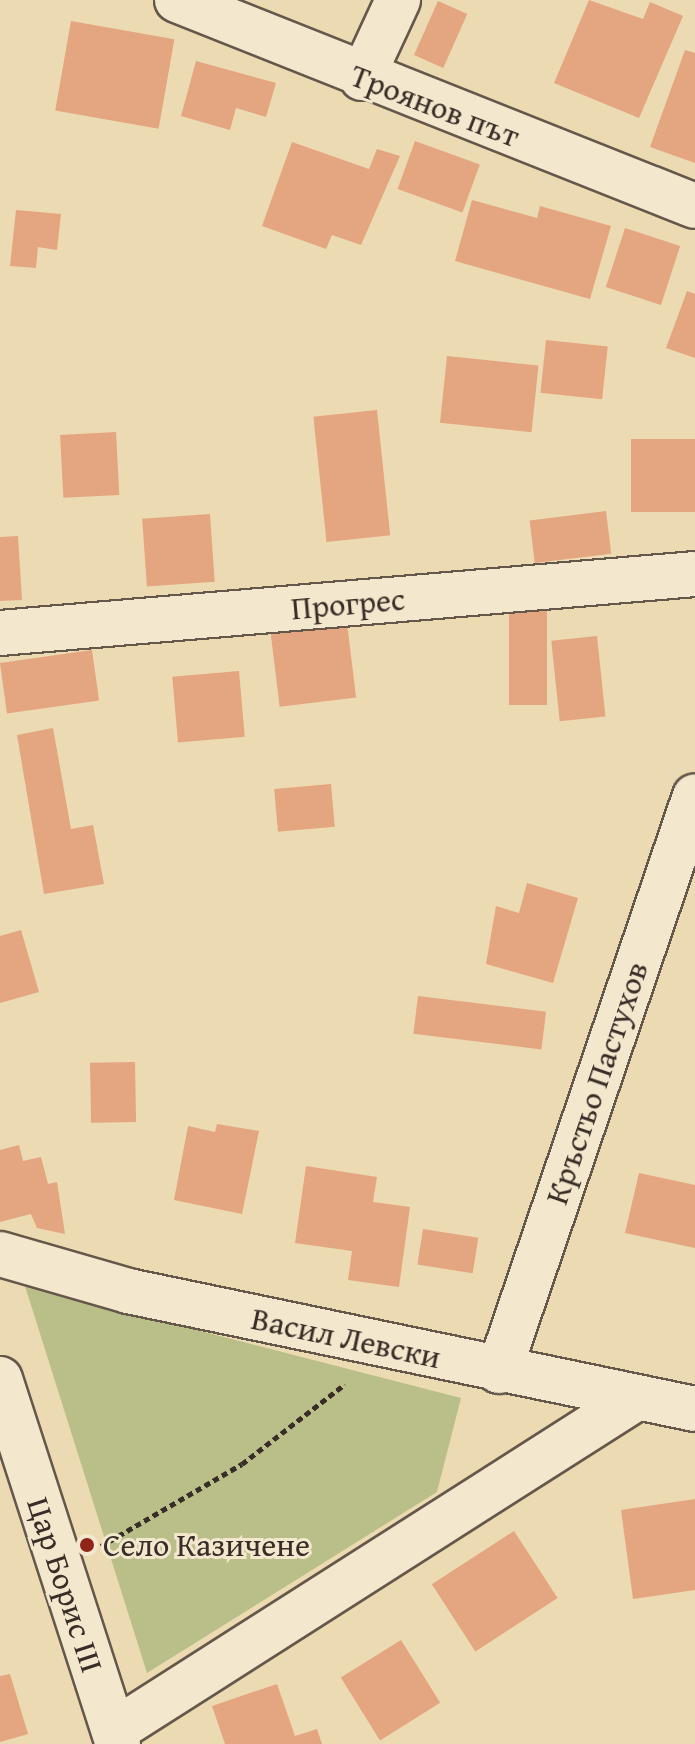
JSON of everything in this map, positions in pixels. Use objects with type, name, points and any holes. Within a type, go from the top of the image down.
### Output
[{"type":"street","name":"Троянов път","points":[[177,0],[362,78],[695,206]]},
{"type":"street","points":[[362,78],[398,0]]},
{"type":"street","name":"Прогрес","points":[[0,633],[695,574]]},
{"type":"street","name":"Кръстьо Пастухов","points":[[499,1371],[695,796]]},
{"type":"street","name":"Васил Левски","points":[[0,1254],[128,1291],[499,1371],[695,1409]]},
{"type":"street","name":"Цар Борис III","points":[[0,1379],[55,1562],[116,1738]]},
{"type":"street","points":[[116,1738],[635,1399]]},
{"type":"path","points":[[55,1562],[128,1537],[242,1464],[342,1388],[374,1344]]},
{"type":"green space","points":[[25,1286],[461,1398],[437,1492],[147,1673]]},
{"type":"building","points":[[589,0],[643,19],[650,2],[683,16],[639,118],[554,83]]},
{"type":"building","points":[[438,1],[467,14],[443,68],[414,55]]},
{"type":"building","points":[[71,21],[174,39],[159,129],[55,111]]},
{"type":"building","points":[[685,50],[695,53],[695,163],[650,147]]},
{"type":"building","points":[[196,61],[276,83],[266,117],[236,108],[230,130],[181,116]]},
{"type":"building","points":[[415,141],[480,165],[462,213],[398,189]]},
{"type":"building","points":[[292,142],[369,169],[377,149],[400,156],[361,245],[332,235],[326,249],[262,226]]},
{"type":"building","points":[[472,200],[537,218],[540,206],[611,226],[590,299],[455,261]]},
{"type":"building","points":[[16,210],[61,214],[57,250],[38,247],[36,268],[10,266]]},
{"type":"building","points":[[625,228],[680,246],[661,305],[606,287]]},
{"type":"building","points":[[687,291],[695,294],[695,358],[666,348]]},
{"type":"building","points":[[546,340],[608,346],[602,399],[540,393]]},
{"type":"building","points":[[447,356],[538,366],[531,432],[440,423]]},
{"type":"building","points":[[377,410],[390,535],[327,542],[313,417]]},
{"type":"building","points":[[116,432],[119,495],[63,498],[60,435]]},
{"type":"building","points":[[631,439],[695,439],[695,512],[631,512]]},
{"type":"building","points":[[606,511],[611,554],[535,563],[530,520]]},
{"type":"building","points":[[210,514],[215,582],[147,587],[142,519]]},
{"type":"building","points":[[18,536],[22,600],[0,601],[0,537]]},
{"type":"building","points":[[509,608],[547,608],[547,705],[509,705]]},
{"type":"building","points":[[346,615],[356,697],[280,707],[270,624]]},
{"type":"building","points":[[597,636],[605,717],[560,721],[551,641]]},
{"type":"building","points":[[92,650],[99,701],[7,713],[0,663]]},
{"type":"building","points":[[239,671],[245,737],[178,743],[172,677]]},
{"type":"building","points":[[53,728],[71,829],[93,825],[104,884],[44,894],[17,735]]},
{"type":"building","points":[[331,784],[335,827],[278,832],[274,789]]},
{"type":"building","points":[[527,883],[578,898],[553,983],[486,964],[496,906],[519,913]]},
{"type":"building","points":[[21,930],[39,992],[0,1003],[0,936]]},
{"type":"building","points":[[418,996],[546,1012],[541,1049],[413,1034]]},
{"type":"building","points":[[135,1062],[136,1122],[91,1123],[90,1063]]},
{"type":"building","points":[[217,1124],[259,1131],[242,1214],[174,1200],[188,1126],[215,1132]]},
{"type":"building","points":[[19,1145],[23,1161],[41,1157],[48,1184],[57,1182],[65,1234],[37,1228],[31,1214],[0,1222],[0,1150]]},
{"type":"building","points":[[306,1166],[377,1177],[373,1202],[410,1207],[399,1287],[348,1280],[352,1251],[295,1243]]},
{"type":"building","points":[[639,1173],[695,1185],[695,1248],[625,1233]]},
{"type":"building","points":[[423,1229],[478,1238],[473,1273],[417,1265]]},
{"type":"building","points":[[695,1499],[695,1590],[633,1599],[621,1510]]},
{"type":"building","points":[[514,1531],[558,1598],[475,1651],[432,1584]]},
{"type":"building","points":[[401,1640],[440,1703],[380,1740],[341,1678]]},
{"type":"building","points":[[10,1674],[28,1734],[0,1742],[0,1676]]},
{"type":"building","points":[[277,1684],[295,1736],[317,1729],[322,1744],[225,1744],[212,1706]]},
{"type":"place","name":"Село Казичене","points":[[87,1545]]}]
